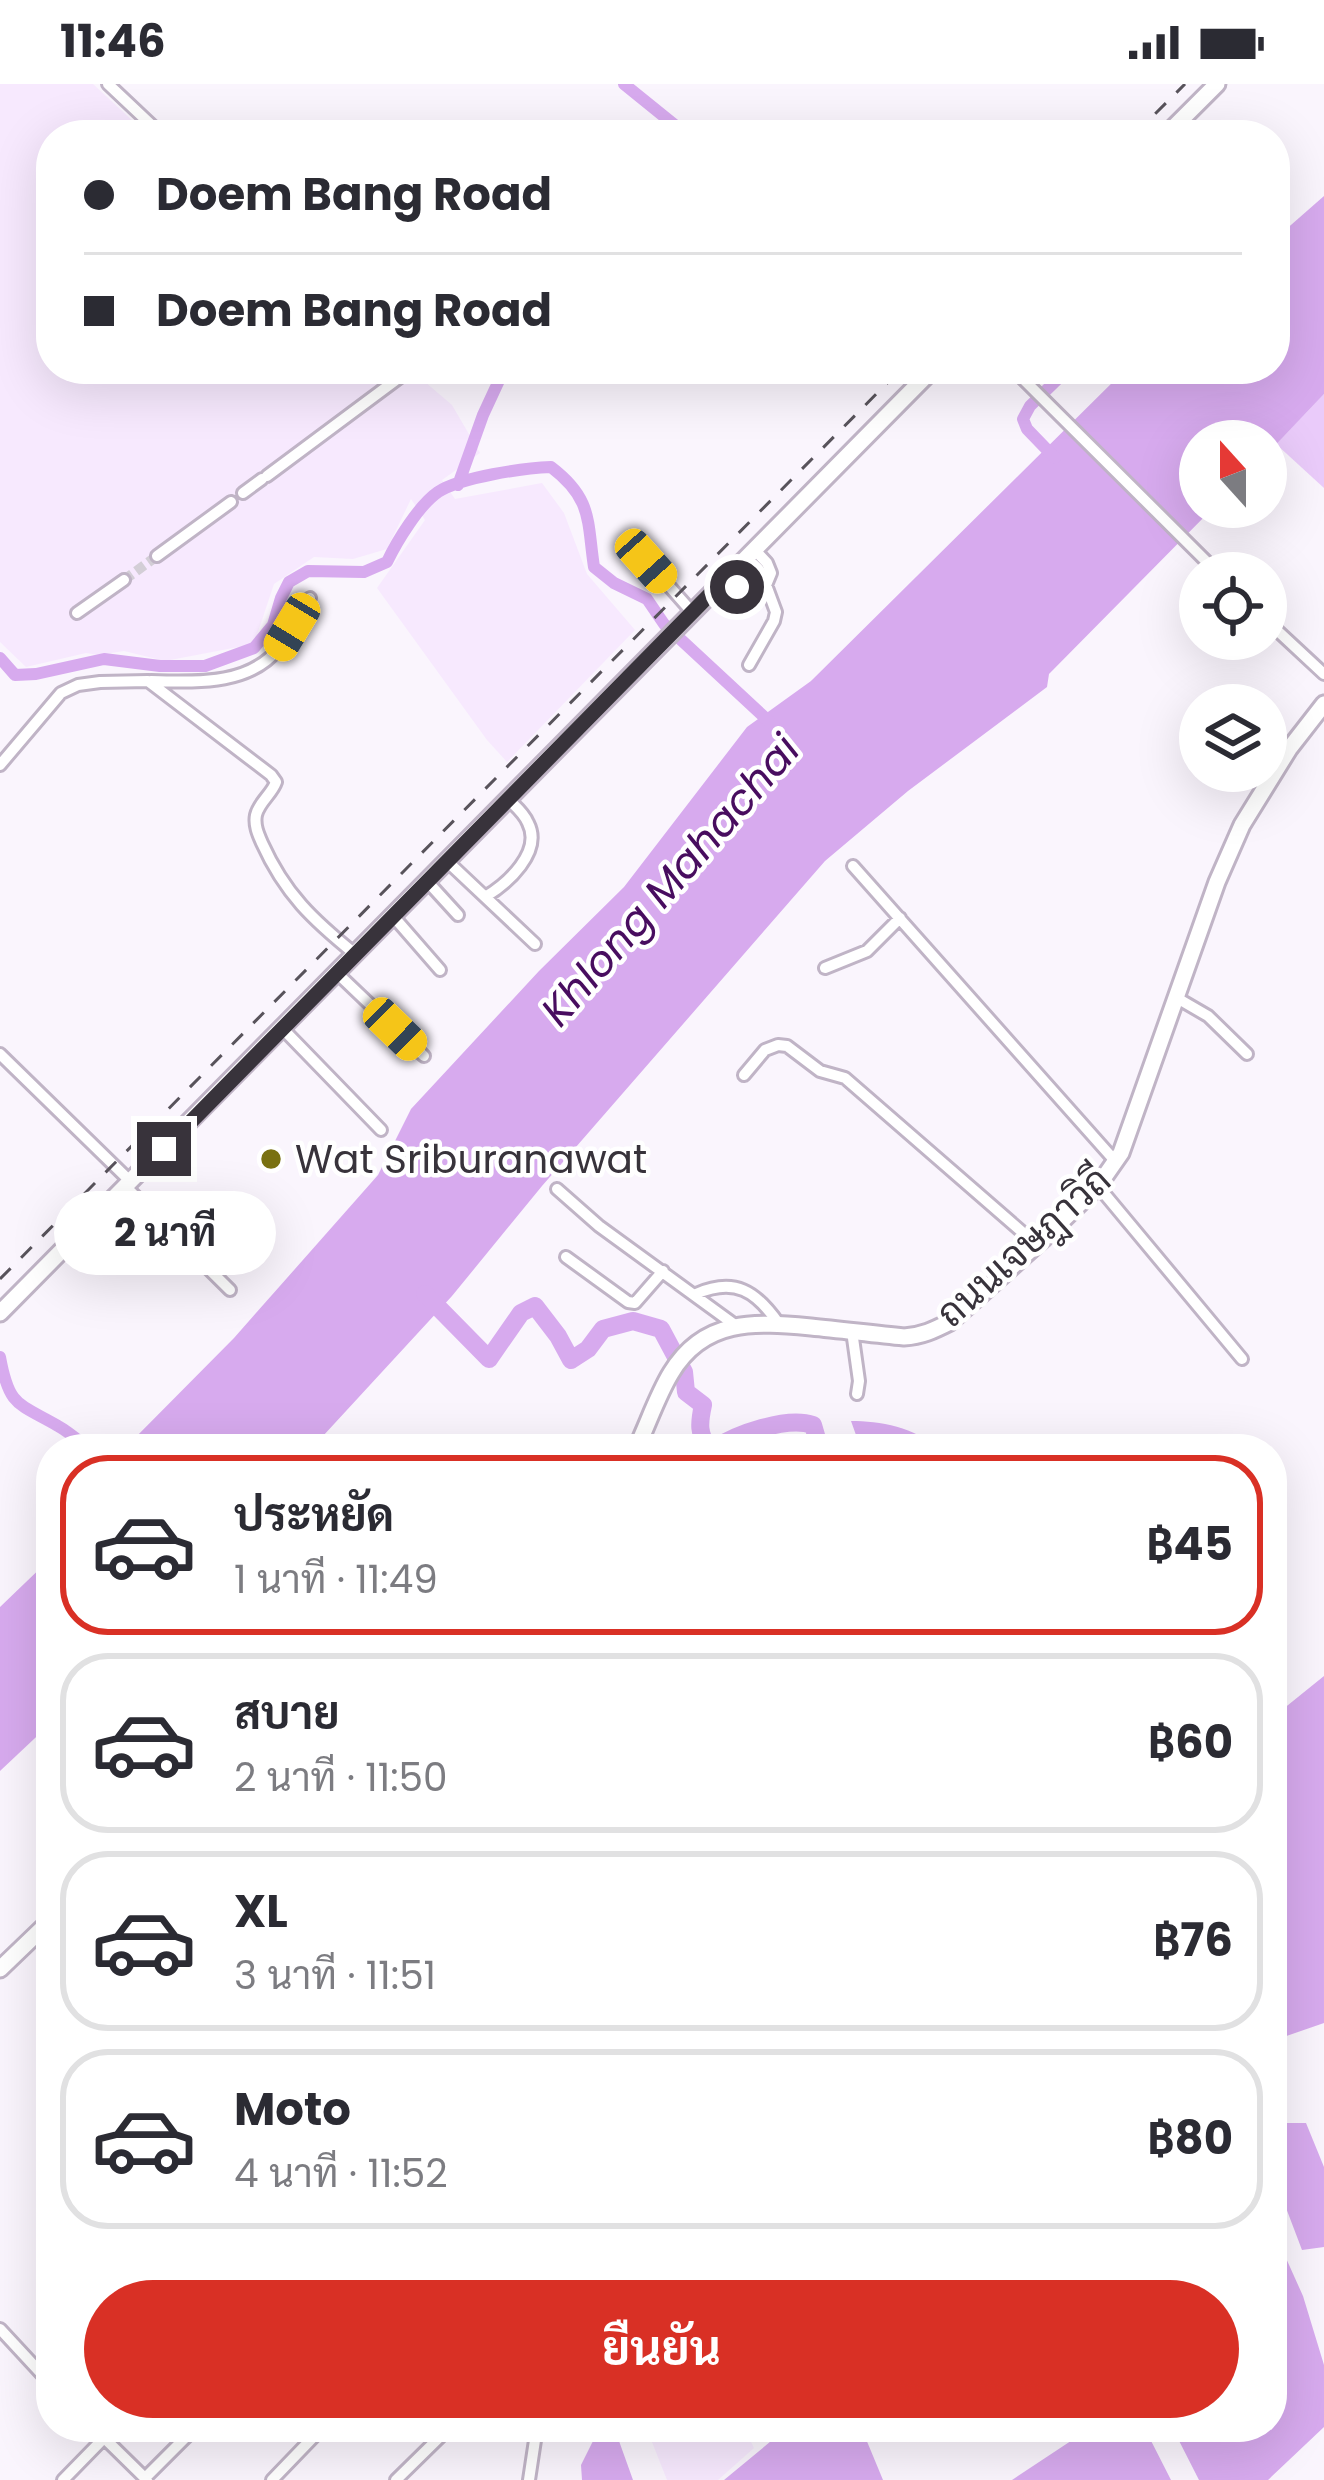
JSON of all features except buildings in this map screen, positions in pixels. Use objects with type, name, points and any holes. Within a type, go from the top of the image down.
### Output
[{"type":"street","points":[[108,84],[146,120]]},
{"type":"street","points":[[1181,120],[1217,84]]},
{"type":"street","points":[[243,493],[391,384]]},
{"type":"street","points":[[4,1309],[918,384]]},
{"type":"street","points":[[1027,384],[1197,552]]},
{"type":"street","points":[[157,556],[231,502]]},
{"type":"street","points":[[748,665],[776,612],[766,585],[771,573],[754,549]]},
{"type":"street","points":[[646,561],[686,618]]},
{"type":"street","points":[[728,576],[747,591],[766,585]]},
{"type":"street","points":[[77,613],[124,580]]},
{"type":"street","points":[[0,765],[61,694],[78,685],[214,680],[239,676],[260,665],[278,650],[310,598]]},
{"type":"street","points":[[1287,640],[1324,674]]},
{"type":"street","points":[[148,681],[271,775],[276,782],[256,815],[256,828],[272,865],[317,924],[355,955]]},
{"type":"street","name":"ถนนเจษฎาวิถี","points":[[643,1434],[674,1368],[711,1334],[735,1325],[779,1324],[904,1337],[934,1331],[950,1322],[1098,1186],[1125,1145],[1217,882],[1242,825],[1278,764],[1324,704]]},
{"type":"street","points":[[485,897],[522,864],[528,849],[528,822],[508,799]]},
{"type":"street","points":[[447,861],[535,944]]},
{"type":"street","points":[[854,866],[1116,1162]]},
{"type":"street","points":[[427,881],[458,915]]},
{"type":"street","points":[[393,916],[440,970]]},
{"type":"street","points":[[825,968],[867,951],[900,918]]},
{"type":"street","points":[[337,973],[424,1056]]},
{"type":"street","points":[[1177,998],[1208,1016],[1247,1054]]},
{"type":"street","points":[[282,1028],[380,1130]]},
{"type":"street","points":[[744,1075],[765,1050],[778,1045],[787,1046],[820,1071],[845,1078],[1037,1245]]},
{"type":"street","points":[[0,1054],[230,1290]]},
{"type":"street","points":[[1098,1186],[1242,1359]]},
{"type":"street","points":[[557,1189],[598,1226],[735,1325]]},
{"type":"street","points":[[566,1257],[628,1302],[635,1303],[663,1271]]},
{"type":"street","points":[[696,1294],[727,1286],[744,1290],[767,1306],[779,1324]]},
{"type":"street","points":[[852,1331],[857,1394]]},
{"type":"street","points":[[0,1969],[36,1934]]},
{"type":"street","points":[[0,2329],[36,2368]]},
{"type":"street","points":[[63,2480],[100,2442]]},
{"type":"street","points":[[108,2442],[146,2479],[182,2442]]},
{"type":"street","points":[[272,2480],[309,2442]]},
{"type":"street","points":[[396,2480],[435,2442]]},
{"type":"street","points":[[529,2480],[535,2442]]},
{"type":"shaded area","points":[[0,84],[93,84],[132,120],[36,120],[36,384],[428,384],[452,405],[480,453],[442,480],[455,499],[542,483],[564,513],[587,574],[635,630],[507,762],[377,588],[425,520],[411,499],[387,549],[353,559],[314,557],[274,584],[254,644],[165,661],[124,651],[86,653],[26,667],[0,642]]},
{"type":"shaded area","points":[[1324,394],[1324,488],[1287,454],[1287,433]]},
{"type":"shaded area","points":[[652,2442],[751,2442],[754,2448],[718,2480],[667,2480]]},
{"type":"water","name":"Khlong Mahachai","points":[[1324,196],[1324,394],[1287,433],[1287,420],[1179,420],[1179,528],[1193,528],[1049,674],[1047,687],[908,791],[825,861],[452,1296],[325,1434],[139,1434],[234,1338],[378,1175],[411,1109],[624,887],[747,727],[811,681],[1111,384],[1290,384],[1290,226]]},
{"type":"water","points":[[851,1421],[916,1434],[856,1434]]},
{"type":"water","points":[[36,1572],[36,1737],[0,1771],[0,1607]]},
{"type":"water","points":[[1324,1676],[1324,2023],[1287,2036],[1287,1706]]},
{"type":"water","points":[[1287,2123],[1306,2123],[1324,2167],[1324,2247],[1302,2250],[1287,2210]]},
{"type":"water","points":[[1287,2260],[1324,2365],[1324,2427],[1268,2480],[1199,2480],[1180,2442],[1287,2442]]},
{"type":"water","points":[[592,2442],[619,2442],[633,2480],[582,2480],[581,2465]]},
{"type":"water","points":[[770,2442],[867,2442],[883,2480],[724,2480]]},
{"type":"water","points":[[1069,2442],[1152,2442],[1171,2480],[1012,2480]]},
{"type":"waterway","points":[[624,84],[668,120]]},
{"type":"waterway","points":[[458,485],[497,384]]},
{"type":"waterway","points":[[1053,384],[1023,419],[1055,458]]},
{"type":"waterway","name":"Khlong Mahachai","points":[[0,658],[15,675],[104,659],[205,666],[254,648],[273,625],[289,582],[308,571],[364,572],[387,562],[416,514],[438,492],[477,478],[551,467],[581,501],[594,567],[647,599],[664,624],[774,726]]},
{"type":"waterway","points":[[425,1294],[489,1359],[521,1313],[535,1306],[571,1360],[588,1349],[603,1329],[633,1321],[661,1329],[684,1372],[686,1392],[703,1405],[702,1434]]},
{"type":"waterway","points":[[0,1357],[7,1386],[17,1402],[70,1434]]},
{"type":"waterway","points":[[746,1434],[790,1423],[813,1425],[816,1434]]},
{"type":"tunnel","points":[[124,580],[157,556]]},
{"type":"railway","points":[[1149,120],[1185,84]]},
{"type":"railway","points":[[0,1279],[886,384]]},
{"type":"place","name":"Wat Sriburanawat","points":[[271,1159]]},
{"type":"route","points":[[164,1149],[728,576],[737,587]]}]
